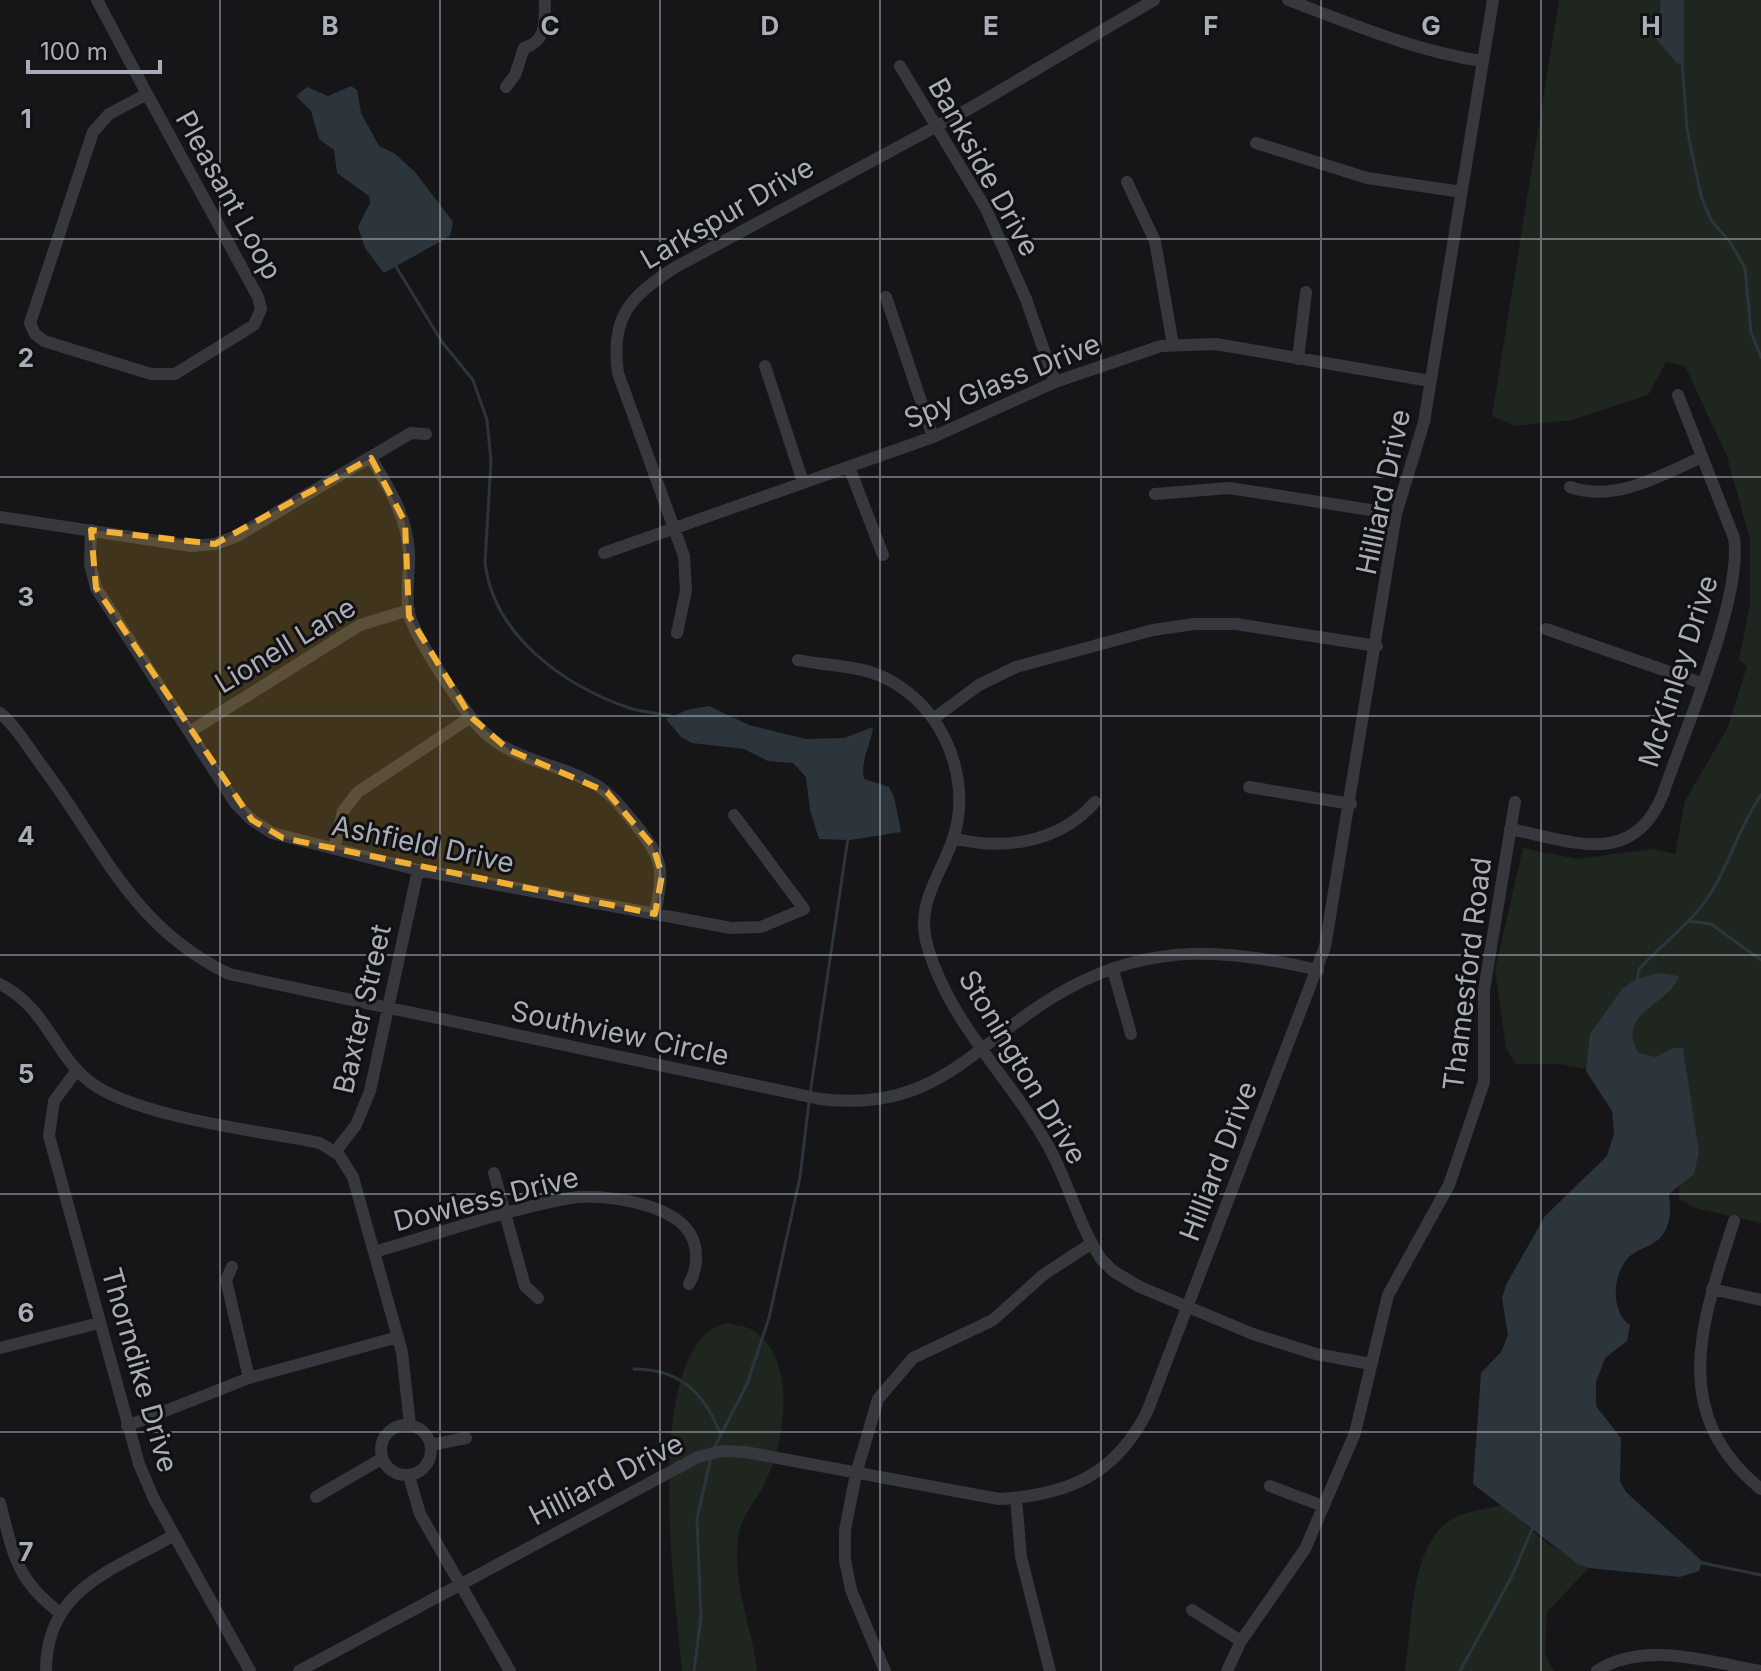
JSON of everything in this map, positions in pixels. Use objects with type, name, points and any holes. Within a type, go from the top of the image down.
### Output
[{"type":"street","name":"Pleasant Loop","points":[[97,0],[258,297],[261,309],[254,325],[187,369],[170,375],[151,374],[44,341],[35,334],[30,323],[93,132],[109,114],[147,94]]},
{"type":"street","points":[[506,87],[515,75],[524,48],[537,44],[544,34],[545,0]]},
{"type":"street","name":"Larkspur Drive","points":[[677,633],[687,574],[618,373],[615,351],[625,309],[642,289],[674,268],[936,126],[1154,0]]},
{"type":"street","points":[[1288,0],[1398,41],[1447,56],[1482,61]]},
{"type":"street","name":"Hilliard Drive","points":[[299,1671],[707,1454],[745,1452],[999,1499],[1041,1496],[1073,1485],[1125,1449],[1147,1412],[1318,970],[1331,924],[1396,514],[1422,435],[1493,0]]},
{"type":"street","name":"Bankside Drive","points":[[900,66],[999,237],[1026,299],[1055,382]]},
{"type":"street","points":[[1256,143],[1367,178],[1462,192]]},
{"type":"street","points":[[1127,182],[1159,256],[1173,345]]},
{"type":"street","points":[[1298,359],[1306,292]]},
{"type":"street","points":[[886,297],[933,437]]},
{"type":"street","name":"Spy Glass Drive","points":[[604,553],[933,437],[1055,382],[1150,349],[1216,344],[1430,381]]},
{"type":"street","points":[[765,366],[803,482]]},
{"type":"street","name":"McKinley Drive","points":[[1510,829],[1581,844],[1604,845],[1639,832],[1654,817],[1701,683],[1737,559],[1734,538],[1678,395]]},
{"type":"street","points":[[0,517],[191,546],[215,544],[237,536],[411,433],[426,434]]},
{"type":"street","points":[[1570,487],[1595,493],[1637,486],[1702,457]]},
{"type":"street","points":[[371,458],[405,522],[409,552],[409,610],[420,638],[471,717],[509,750],[587,780],[616,801],[653,846],[660,863],[662,887],[655,914]]},
{"type":"street","points":[[849,467],[883,555]]},
{"type":"street","points":[[1155,494],[1229,488],[1396,514]]},
{"type":"street","name":"Ashfield Drive","points":[[91,530],[90,564],[96,588],[235,803],[252,820],[283,838],[418,870],[749,929],[779,923],[804,909],[734,815]]},
{"type":"street","name":"Lionell Lane","points":[[191,731],[360,625],[409,610]]},
{"type":"street","points":[[933,719],[979,685],[1016,667],[1153,630],[1194,624],[1236,624],[1377,646]]},
{"type":"street","points":[[1546,629],[1701,683]]},
{"type":"street","name":"Stonington Drive","points":[[798,660],[852,668],[886,679],[911,695],[933,719],[951,752],[957,775],[958,812],[953,838],[926,900],[925,937],[952,1007],[1049,1149],[1092,1243],[1109,1268],[1124,1278],[1283,1345],[1371,1364]]},
{"type":"street","name":"Southview Circle","points":[[0,713],[52,780],[132,900],[172,939],[213,966],[241,978],[838,1101],[875,1100],[912,1091],[955,1070],[1067,989],[1155,957],[1212,952],[1259,957],[1318,970]]},
{"type":"street","points":[[334,849],[343,811],[358,792],[471,717]]},
{"type":"street","points":[[1249,787],[1351,804]]},
{"type":"street","points":[[953,838],[990,846],[1016,844],[1069,826],[1095,802]]},
{"type":"street","name":"Thamesford Road","points":[[1227,1671],[1241,1641],[1294,1568],[1355,1433],[1388,1295],[1449,1185],[1484,1082],[1484,990],[1515,802]]},
{"type":"street","name":"Baxter Street","points":[[335,1152],[364,1108],[418,870]]},
{"type":"street","points":[[1113,970],[1131,1034]]},
{"type":"street","points":[[0,984],[34,1008],[77,1070],[106,1093],[140,1107],[320,1143],[335,1152],[350,1169],[398,1337],[409,1389],[410,1425]]},
{"type":"street","name":"Thorndike Drive","points":[[77,1070],[54,1101],[49,1136],[127,1426],[148,1488],[250,1671]]},
{"type":"street","points":[[494,1173],[525,1286],[538,1298]]},
{"type":"street","name":"Dowless Drive","points":[[374,1252],[587,1197],[665,1210],[680,1220],[696,1246],[695,1267],[689,1284]]},
{"type":"street","points":[[1734,1221],[1712,1289],[1698,1351],[1704,1407],[1729,1457],[1761,1489]]},
{"type":"street","points":[[885,1671],[851,1590],[845,1560],[845,1530],[873,1411],[900,1371],[929,1349],[1001,1315],[1043,1275],[1092,1243]]},
{"type":"street","points":[[232,1267],[226,1280],[249,1378]]},
{"type":"street","points":[[1712,1289],[1761,1300]]},
{"type":"street","points":[[0,1348],[99,1323]]},
{"type":"street","points":[[127,1426],[249,1378],[398,1337]]},
{"type":"street","points":[[401,1425],[410,1425],[423,1432],[431,1445],[428,1462],[409,1476],[392,1472],[381,1459],[382,1441],[386,1434],[401,1425]]},
{"type":"street","points":[[431,1445],[466,1438]]},
{"type":"street","points":[[316,1497],[381,1459]]},
{"type":"street","points":[[409,1476],[420,1514],[510,1671]]},
{"type":"street","points":[[1270,1486],[1323,1506]]},
{"type":"street","points":[[1016,1498],[1021,1557],[1050,1671]]},
{"type":"street","points":[[0,1503],[19,1571],[33,1591],[59,1612]]},
{"type":"street","points":[[46,1671],[50,1634],[59,1612],[78,1590],[174,1535]]},
{"type":"street","points":[[1192,1610],[1241,1641]]},
{"type":"street","points":[[1597,1671],[1616,1660],[1646,1654],[1761,1671]]},
{"type":"highlighted area","points":[[371,458],[405,522],[409,616],[471,717],[509,750],[607,792],[653,846],[662,875],[655,914],[283,838],[252,820],[96,588],[91,530],[215,544]]},
{"type":"shaded area","points":[[1559,0],[1761,0],[1761,1223],[1695,1208],[1679,1199],[1679,1172],[1611,1073],[1559,1064],[1516,1064],[1506,1048],[1495,970],[1523,848],[1577,859],[1653,849],[1675,854],[1685,801],[1728,727],[1747,666],[1739,660],[1750,605],[1750,540],[1727,456],[1685,366],[1666,362],[1648,395],[1572,420],[1515,426],[1492,416]]},
{"type":"shaded area","points":[[1661,0],[1684,0],[1684,64],[1677,63],[1656,39]]},
{"type":"shaded area","points":[[351,86],[357,90],[361,113],[379,146],[394,153],[415,172],[453,222],[450,236],[384,273],[365,248],[358,227],[370,203],[369,196],[337,173],[334,150],[319,139],[311,111],[296,96],[307,87],[328,96]]},
{"type":"shaded area","points":[[709,706],[749,725],[806,739],[844,738],[873,727],[863,765],[864,779],[889,787],[901,832],[850,840],[819,839],[810,810],[806,777],[793,763],[768,761],[744,749],[692,743],[681,737],[666,719],[687,710]]},
{"type":"shaded area","points":[[1657,973],[1679,976],[1674,986],[1638,1019],[1633,1028],[1633,1040],[1639,1053],[1655,1057],[1673,1048],[1683,1048],[1699,1152],[1694,1174],[1669,1194],[1670,1217],[1665,1231],[1657,1240],[1630,1256],[1620,1272],[1616,1302],[1630,1325],[1627,1341],[1605,1358],[1596,1382],[1596,1406],[1621,1438],[1620,1481],[1626,1492],[1702,1561],[1699,1571],[1680,1577],[1589,1568],[1578,1564],[1473,1484],[1481,1373],[1501,1352],[1508,1335],[1502,1298],[1506,1285],[1545,1216],[1607,1156],[1614,1134],[1612,1111],[1586,1071],[1590,1034],[1622,989],[1635,980]]},
{"type":"shaded area","points":[[727,1323],[751,1329],[766,1342],[782,1380],[784,1402],[772,1466],[745,1516],[738,1538],[740,1589],[757,1671],[682,1671],[671,1546],[670,1446],[676,1401],[687,1362],[705,1334]]},
{"type":"shaded area","points":[[1502,1505],[1547,1543],[1589,1568],[1547,1612],[1545,1655],[1554,1671],[1405,1671],[1416,1586],[1428,1546],[1439,1530],[1454,1518]]},
{"type":"waterway","points":[[1682,60],[1687,129],[1701,196],[1711,220],[1730,242],[1745,268],[1751,332],[1761,357]]},
{"type":"waterway","points":[[395,265],[442,342],[473,380],[487,420],[491,461],[485,562],[491,588],[502,612],[535,654],[580,686],[629,708],[671,716]]},
{"type":"waterway","points":[[1637,982],[1639,969],[1709,896],[1761,795]]},
{"type":"waterway","points":[[810,1094],[848,838]]},
{"type":"waterway","points":[[1688,921],[1711,924],[1761,960]]},
{"type":"waterway","points":[[713,1450],[747,1384],[769,1318],[800,1177],[809,1102]]},
{"type":"waterway","points":[[634,1369],[664,1373],[688,1386],[706,1406],[720,1433]]},
{"type":"waterway","points":[[694,1671],[701,1617],[697,1519],[711,1457]]},
{"type":"waterway","points":[[1460,1671],[1512,1576],[1533,1527]]},
{"type":"waterway","points":[[1698,1562],[1761,1575]]}]
